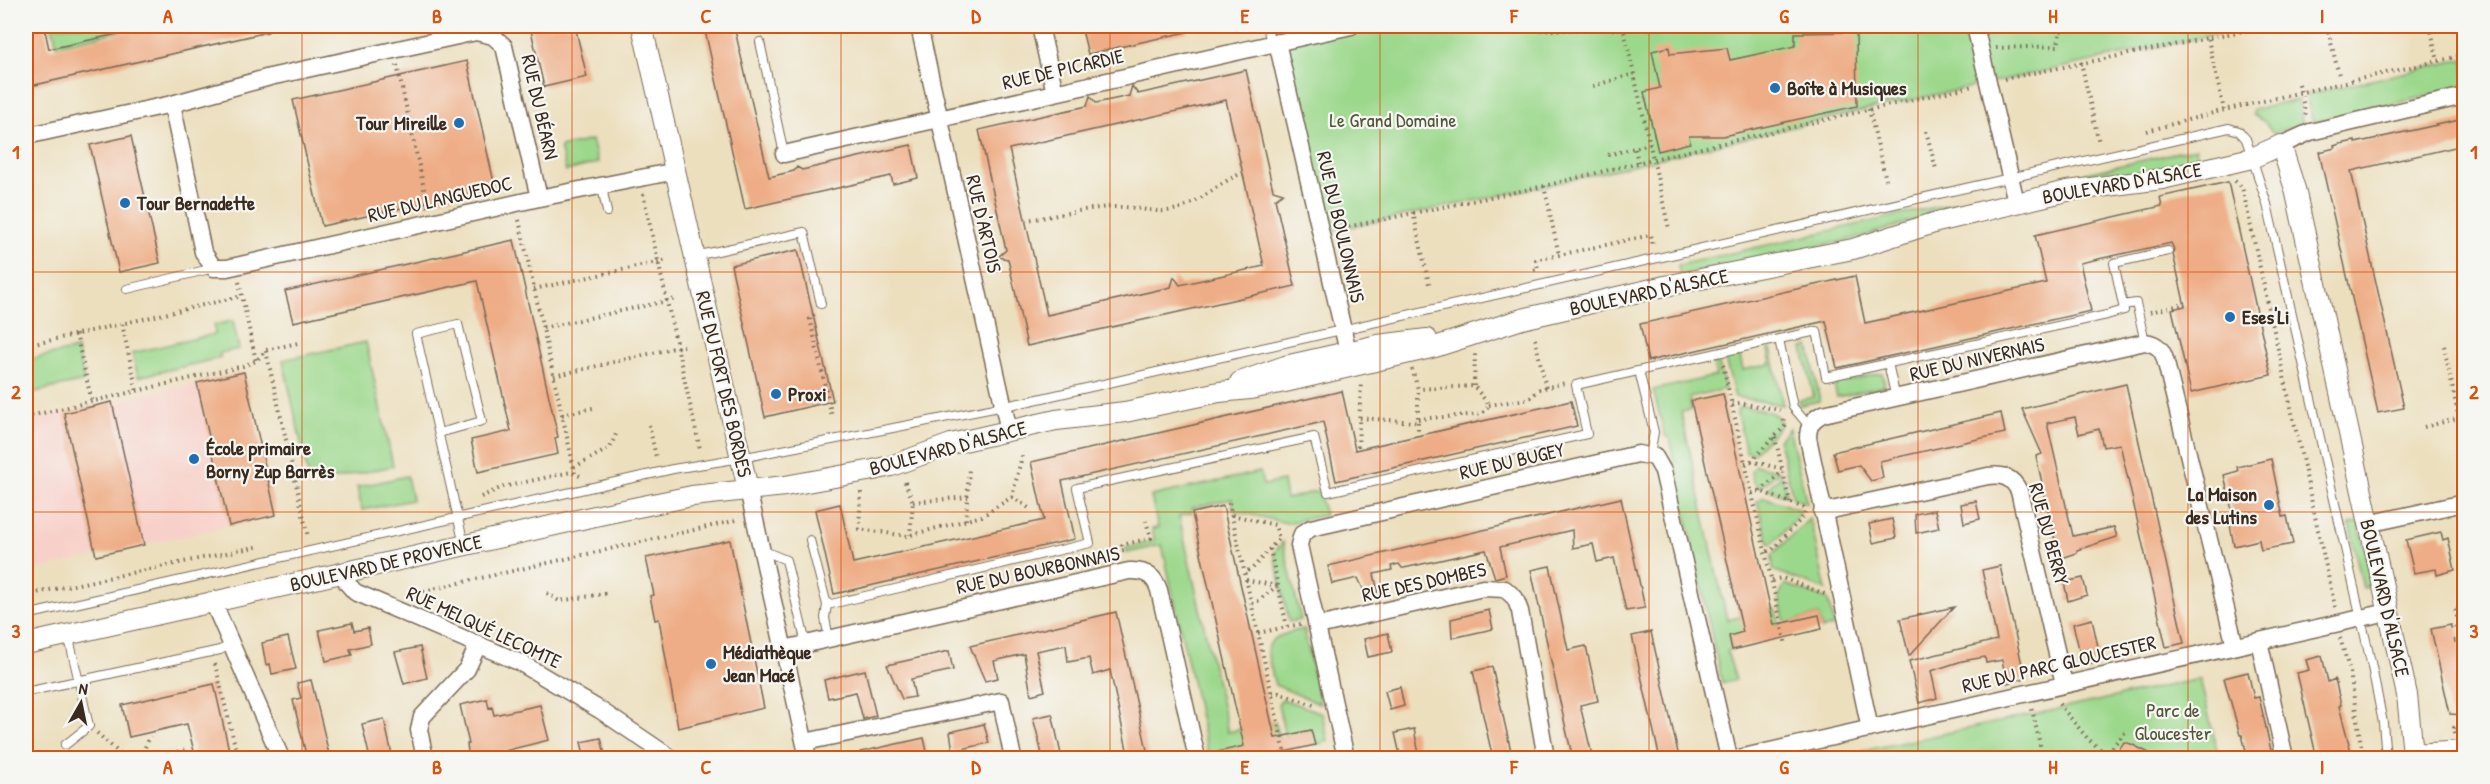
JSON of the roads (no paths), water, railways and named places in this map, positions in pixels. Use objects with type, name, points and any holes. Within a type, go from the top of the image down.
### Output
[{"type":"street","name":"RUE DU FORT DES BORDES","points":[[642,26],[807,751]]},
{"type":"street","name":"RUE D'ARTOIS","points":[[919,26],[1009,431]]},
{"type":"street","points":[[1040,26],[1055,93]]},
{"type":"street","name":"RUE DE PICARDIE","points":[[784,154],[1352,26]]},
{"type":"street","points":[[1975,26],[2016,202]]},
{"type":"street","name":"RUE DU BÉARN","points":[[26,136],[172,105],[270,77],[476,32],[494,36],[504,46],[539,198]]},
{"type":"street","name":"RUE DU BOULONNAIS","points":[[1274,43],[1348,352]]},
{"type":"street","points":[[2281,145],[2310,132],[2464,96]]},
{"type":"street","points":[[172,105],[203,252],[207,261],[214,268]]},
{"type":"street","name":"BOULEVARD D'ALSACE","points":[[748,489],[785,486],[891,466],[951,444],[1056,420],[1125,412],[1219,392],[1285,382],[1434,347],[1522,319],[1665,286],[1853,249],[1937,222],[2067,190],[2162,179],[2252,158],[2281,145],[2295,189],[2407,695],[2413,756]]},
{"type":"street","name":"RUE DU LANGUEDOC","points":[[214,268],[236,266],[539,198],[676,171]]},
{"type":"street","name":"BOULEVARD D'ALSACE","points":[[1219,392],[1257,375],[1285,366],[1402,340],[1460,338]]},
{"type":"street","points":[[2145,342],[2156,345],[2164,355],[2235,646]]},
{"type":"street","name":"RUE DU NIVERNAIS","points":[[1809,426],[1823,414],[2145,342]]},
{"type":"street","points":[[1809,426],[1808,438],[1822,513],[1870,729]]},
{"type":"street","points":[[1650,455],[1658,460],[1663,471],[1729,759]]},
{"type":"street","name":"RUE DU BUGEY","points":[[1346,759],[1299,544],[1305,530],[1628,456],[1650,455]]},
{"type":"street","name":"RUE DU BERRY","points":[[1822,513],[1988,476],[2011,478],[2019,491],[2064,684]]},
{"type":"street","name":"BOULEVARD DE PROVENCE","points":[[26,644],[464,545],[685,498],[748,489]]},
{"type":"street","points":[[2368,524],[2464,503]]},
{"type":"street","name":"RUE DU BOURBONNAIS","points":[[784,649],[1129,571],[1142,571],[1154,578],[1159,590],[1197,759]]},
{"type":"street","name":"RUE MELQUÉ LECOMTE","points":[[344,573],[347,583],[355,592],[547,677],[671,759]]},
{"type":"street","name":"RUE DES DOMBES","points":[[1318,624],[1483,588],[1505,589],[1515,598],[1520,611],[1546,759]]},
{"type":"street","points":[[213,602],[281,759]]},
{"type":"street","name":"RUE DU PARC GLOUCESTER","points":[[1739,759],[2388,612]]},
{"type":"street","points":[[2259,641],[2285,759]]},
{"type":"street","points":[[425,759],[419,730],[422,717],[467,669],[478,645]]},
{"type":"street","points":[[807,751],[1001,701],[1014,759]]},
{"type":"street","points":[[2413,756],[2464,752]]},
{"type":"lane","points":[[1267,26],[1274,43]]},
{"type":"lane","points":[[760,42],[784,154]]},
{"type":"lane","points":[[26,615],[673,469],[739,451],[1003,406],[2229,128],[2239,131],[2246,139],[2267,204],[2384,723],[2386,757],[2413,756]]},
{"type":"lane","points":[[602,187],[607,212]]},
{"type":"lane","points":[[695,256],[804,232],[821,303]]},
{"type":"lane","points":[[827,605],[1090,543],[1077,488],[1314,437],[1328,492],[1587,434],[1576,385],[1720,352],[1817,331],[1826,377],[2107,315],[2124,310],[2114,264],[2168,251]]},
{"type":"lane","points":[[127,289],[214,268]]},
{"type":"lane","points":[[2123,305],[2136,303],[2145,342]]},
{"type":"lane","points":[[438,433],[482,421],[459,324],[416,334],[438,433],[464,545]]},
{"type":"lane","points":[[1779,339],[1793,407],[1809,426]]},
{"type":"lane","points":[[1888,363],[1896,399]]},
{"type":"lane","points":[[1639,371],[1653,432],[1650,455]]},
{"type":"lane","points":[[810,540],[827,605],[825,618],[829,639]]},
{"type":"lane","points":[[762,550],[786,560],[806,644]]},
{"type":"lane","points":[[65,745],[89,726],[68,634]]},
{"type":"lane","points":[[26,692],[213,651],[231,645]]},
{"type":"place","name":"Boîte à Musiques","points":[[1775,88]]},
{"type":"place","name":"Tour Mireille","points":[[459,123]]},
{"type":"place","name":"Tour Bernadette","points":[[125,203]]},
{"type":"place","name":"Eses'Li","points":[[2230,317]]},
{"type":"place","name":"Proxi","points":[[776,394]]},
{"type":"place","name":"École primaire Borny Zup Barrès","points":[[194,459]]},
{"type":"place","name":"La Maison des Lutins","points":[[2269,505]]},
{"type":"place","name":"Médiathèque Jean Macé","points":[[711,664]]},
{"type":"park label","name":"Le Grand Domaine","points":[[1393,120]]},
{"type":"park label","name":"Parc de Gloucester","points":[[2173,722]]}]
